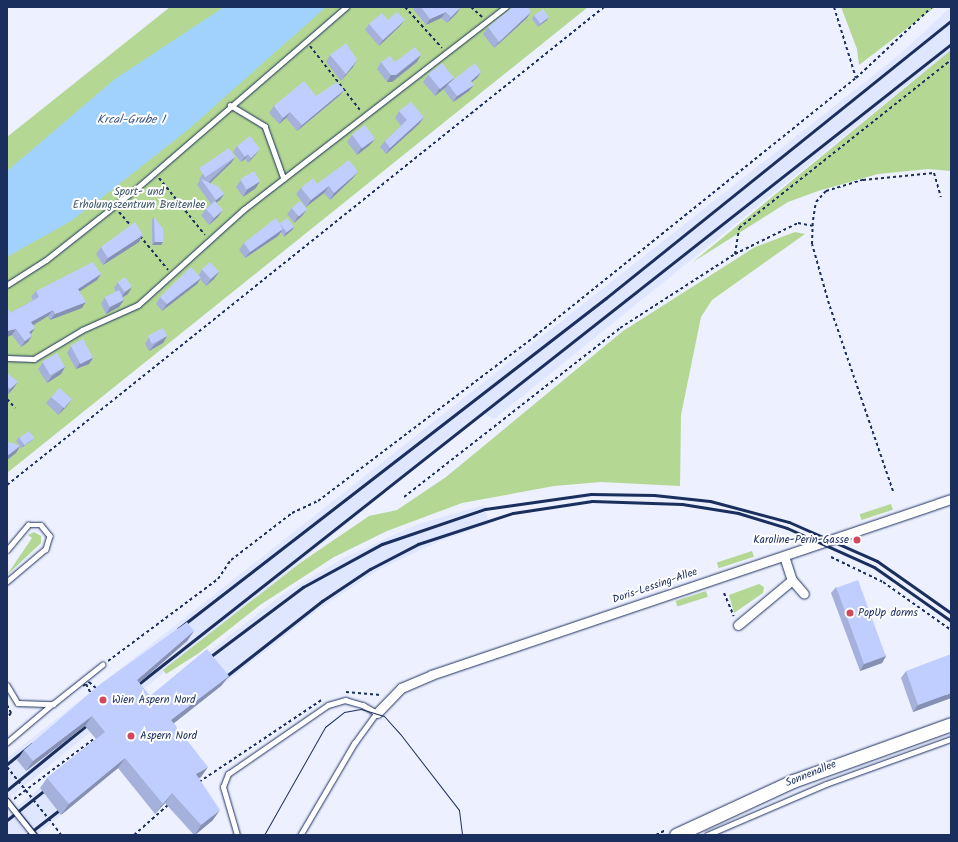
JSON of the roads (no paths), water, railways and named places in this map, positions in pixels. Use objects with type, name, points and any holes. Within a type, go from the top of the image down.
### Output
[{"type":"street","name":"Doris-Lessing-Allee","points":[[377,713],[401,688],[431,675],[951,499]]},
{"type":"street","points":[[784,556],[792,580],[804,594]]},
{"type":"street","points":[[737,622],[792,580]]},
{"type":"street","name":"Sonnenallee","points":[[676,835],[793,781],[951,724]]},
{"type":"lane","points":[[7,285],[114,206],[155,173],[305,40],[346,7]]},
{"type":"lane","points":[[7,358],[34,359],[82,330],[138,305],[172,275],[208,239],[284,178],[366,118],[506,7]]},
{"type":"lane","points":[[230,106],[265,126],[284,178]]},
{"type":"lane","points":[[7,550],[28,526],[41,525],[50,536],[46,549],[7,582]]},
{"type":"lane","points":[[7,743],[102,665]]},
{"type":"lane","points":[[7,685],[18,703],[53,704]]},
{"type":"lane","points":[[237,835],[223,787],[228,774],[328,704],[353,701],[377,713],[355,743],[301,835]]},
{"type":"lane","points":[[707,835],[826,784],[951,739]]},
{"type":"lane","points":[[8,802],[34,835]]},
{"type":"water","name":"Krcal-Grube 1","points":[[224,7],[326,7],[190,128],[113,189],[71,221],[7,257],[7,171],[115,79]]},
{"type":"tram line","points":[[264,835],[325,727],[344,712],[361,709],[384,716],[401,735],[459,810],[462,835]]},
{"type":"tram line","points":[[7,797],[38,835]]},
{"type":"railway","points":[[178,629],[606,298],[951,21]]},
{"type":"railway","points":[[132,689],[951,44]]},
{"type":"railway","points":[[203,662],[303,587],[382,544],[485,509],[591,494],[654,495],[710,501],[789,522],[877,561],[951,613]]},
{"type":"railway","points":[[220,681],[322,601],[370,569],[418,544],[513,513],[592,501],[682,504],[738,513],[787,528],[874,567],[951,621]]},
{"type":"railway","points":[[7,790],[94,719]]},
{"type":"railway","points":[[7,764],[32,744]]},
{"type":"railway","points":[[7,820],[51,785]]},
{"type":"railway","points":[[27,835],[67,804]]},
{"type":"place","name":"Karoline-Perin-Gasse","points":[[857,540]]},
{"type":"place","name":"PopUp dorms","points":[[850,613]]},
{"type":"place","name":"Wien Aspern Nord","points":[[103,700]]},
{"type":"place","name":"Aspern Nord","points":[[131,736]]},
{"type":"park label","name":"Sport- und Erholungszentrum Breitenlee","points":[[139,199]]}]
